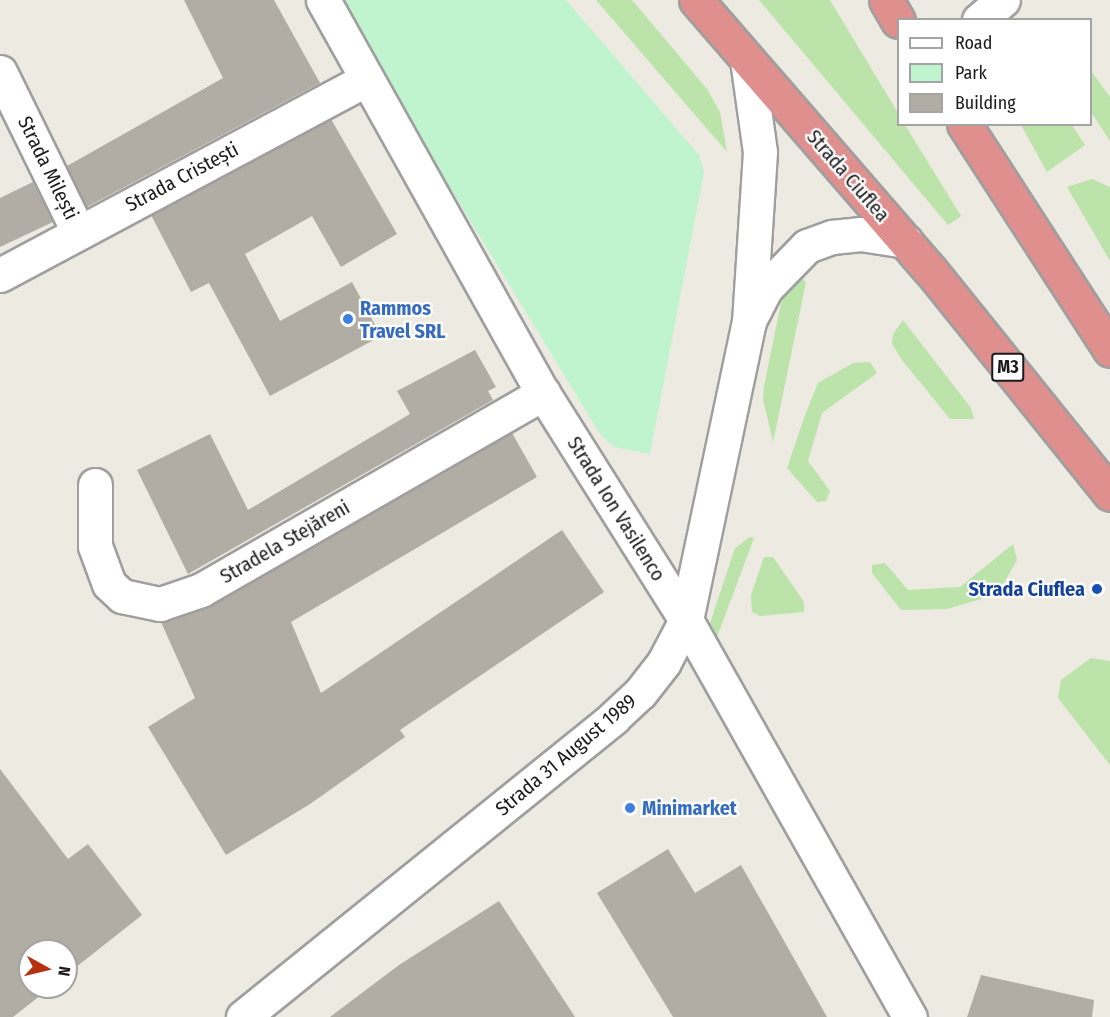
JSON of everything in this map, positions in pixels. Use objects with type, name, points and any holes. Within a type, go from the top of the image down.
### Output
[{"type":"highway","name":"Strada Ciuflea","points":[[696,0],[905,241],[1110,494]]},
{"type":"highway","points":[[886,0],[897,19]]},
{"type":"highway","points":[[965,126],[1110,351]]},
{"type":"street","name":"Strada Ion Vasilenco","points":[[323,0],[365,80],[543,393],[686,620],[910,1017]]},
{"type":"street","points":[[981,18],[1003,0]]},
{"type":"street","name":"Strada 31 August 1989","points":[[243,1017],[613,718],[640,693],[664,662],[686,620],[749,322],[760,172],[756,108],[747,60]]},
{"type":"street","name":"Strada Milești","points":[[0,72],[79,232]]},
{"type":"street","name":"Strada Cristești","points":[[0,275],[365,80]]},
{"type":"street","name":"Strada 31 August 1989","points":[[749,322],[765,289],[807,246],[832,237],[861,234],[905,241]]},
{"type":"street","name":"Stradela Stejăreni","points":[[95,485],[95,546],[110,584],[123,596],[160,603],[201,590],[543,393]]},
{"type":"green space","points":[[336,0],[566,0],[699,155],[704,172],[650,454],[614,447],[600,434]]},
{"type":"green space","points":[[596,0],[632,0],[707,89],[720,112],[727,152]]},
{"type":"green space","points":[[759,0],[830,0],[897,111],[897,126],[906,126],[961,216],[948,225]]},
{"type":"green space","points":[[1092,72],[1110,97],[1110,141],[1092,114]]},
{"type":"green space","points":[[1022,126],[1073,126],[1085,145],[1047,172]]},
{"type":"green space","points":[[1092,179],[1110,187],[1110,261],[1067,187]]},
{"type":"green space","points":[[801,278],[806,282],[773,442],[763,399],[764,386],[782,298],[793,280]]},
{"type":"green space","points":[[903,320],[971,408],[974,419],[950,419],[902,360],[892,344],[893,334]]},
{"type":"green space","points":[[870,362],[877,373],[822,413],[808,461],[830,491],[826,501],[817,502],[787,468],[804,418],[818,383],[853,363]]},
{"type":"green space","points":[[750,537],[754,538],[717,637],[710,623],[735,548]]},
{"type":"green space","points":[[1013,544],[1017,560],[1004,583],[981,599],[947,609],[901,610],[872,573],[872,565],[885,563],[908,590],[960,587]]},
{"type":"green space","points":[[764,557],[773,557],[804,602],[804,612],[760,616],[752,612],[751,595]]},
{"type":"green space","points":[[1091,658],[1110,661],[1110,765],[1058,698],[1061,680]]},
{"type":"building","points":[[184,0],[274,0],[320,83],[87,207],[67,166],[223,78]]},
{"type":"building","points":[[331,119],[397,234],[341,267],[312,216],[245,254],[280,321],[352,282],[381,336],[270,396],[209,283],[191,292],[151,215]]},
{"type":"building","points":[[33,182],[53,222],[0,247],[0,198]]},
{"type":"building","points":[[475,350],[496,387],[488,391],[493,400],[188,574],[137,470],[210,434],[248,510],[410,414],[397,391]]},
{"type":"building","points":[[512,433],[537,477],[291,622],[321,693],[562,530],[604,592],[400,730],[405,737],[310,804],[226,855],[148,727],[195,698],[161,622],[210,606]]},
{"type":"building","points":[[0,769],[68,859],[88,844],[142,915],[78,966],[78,939],[18,939],[18,999],[36,999],[13,1017],[0,1017]]},
{"type":"building","points":[[668,849],[695,893],[741,865],[827,1017],[673,1017],[597,893]]},
{"type":"building","points":[[499,901],[575,1017],[330,1017],[399,965]]},
{"type":"building","points":[[981,975],[1094,1000],[1092,1017],[967,1017]]},
{"type":"place","name":"Rammos Travel SRL","points":[[348,319]]},
{"type":"place","name":"Strada Ciuflea","points":[[1097,589]]},
{"type":"place","name":"Minimarket","points":[[630,808]]}]
